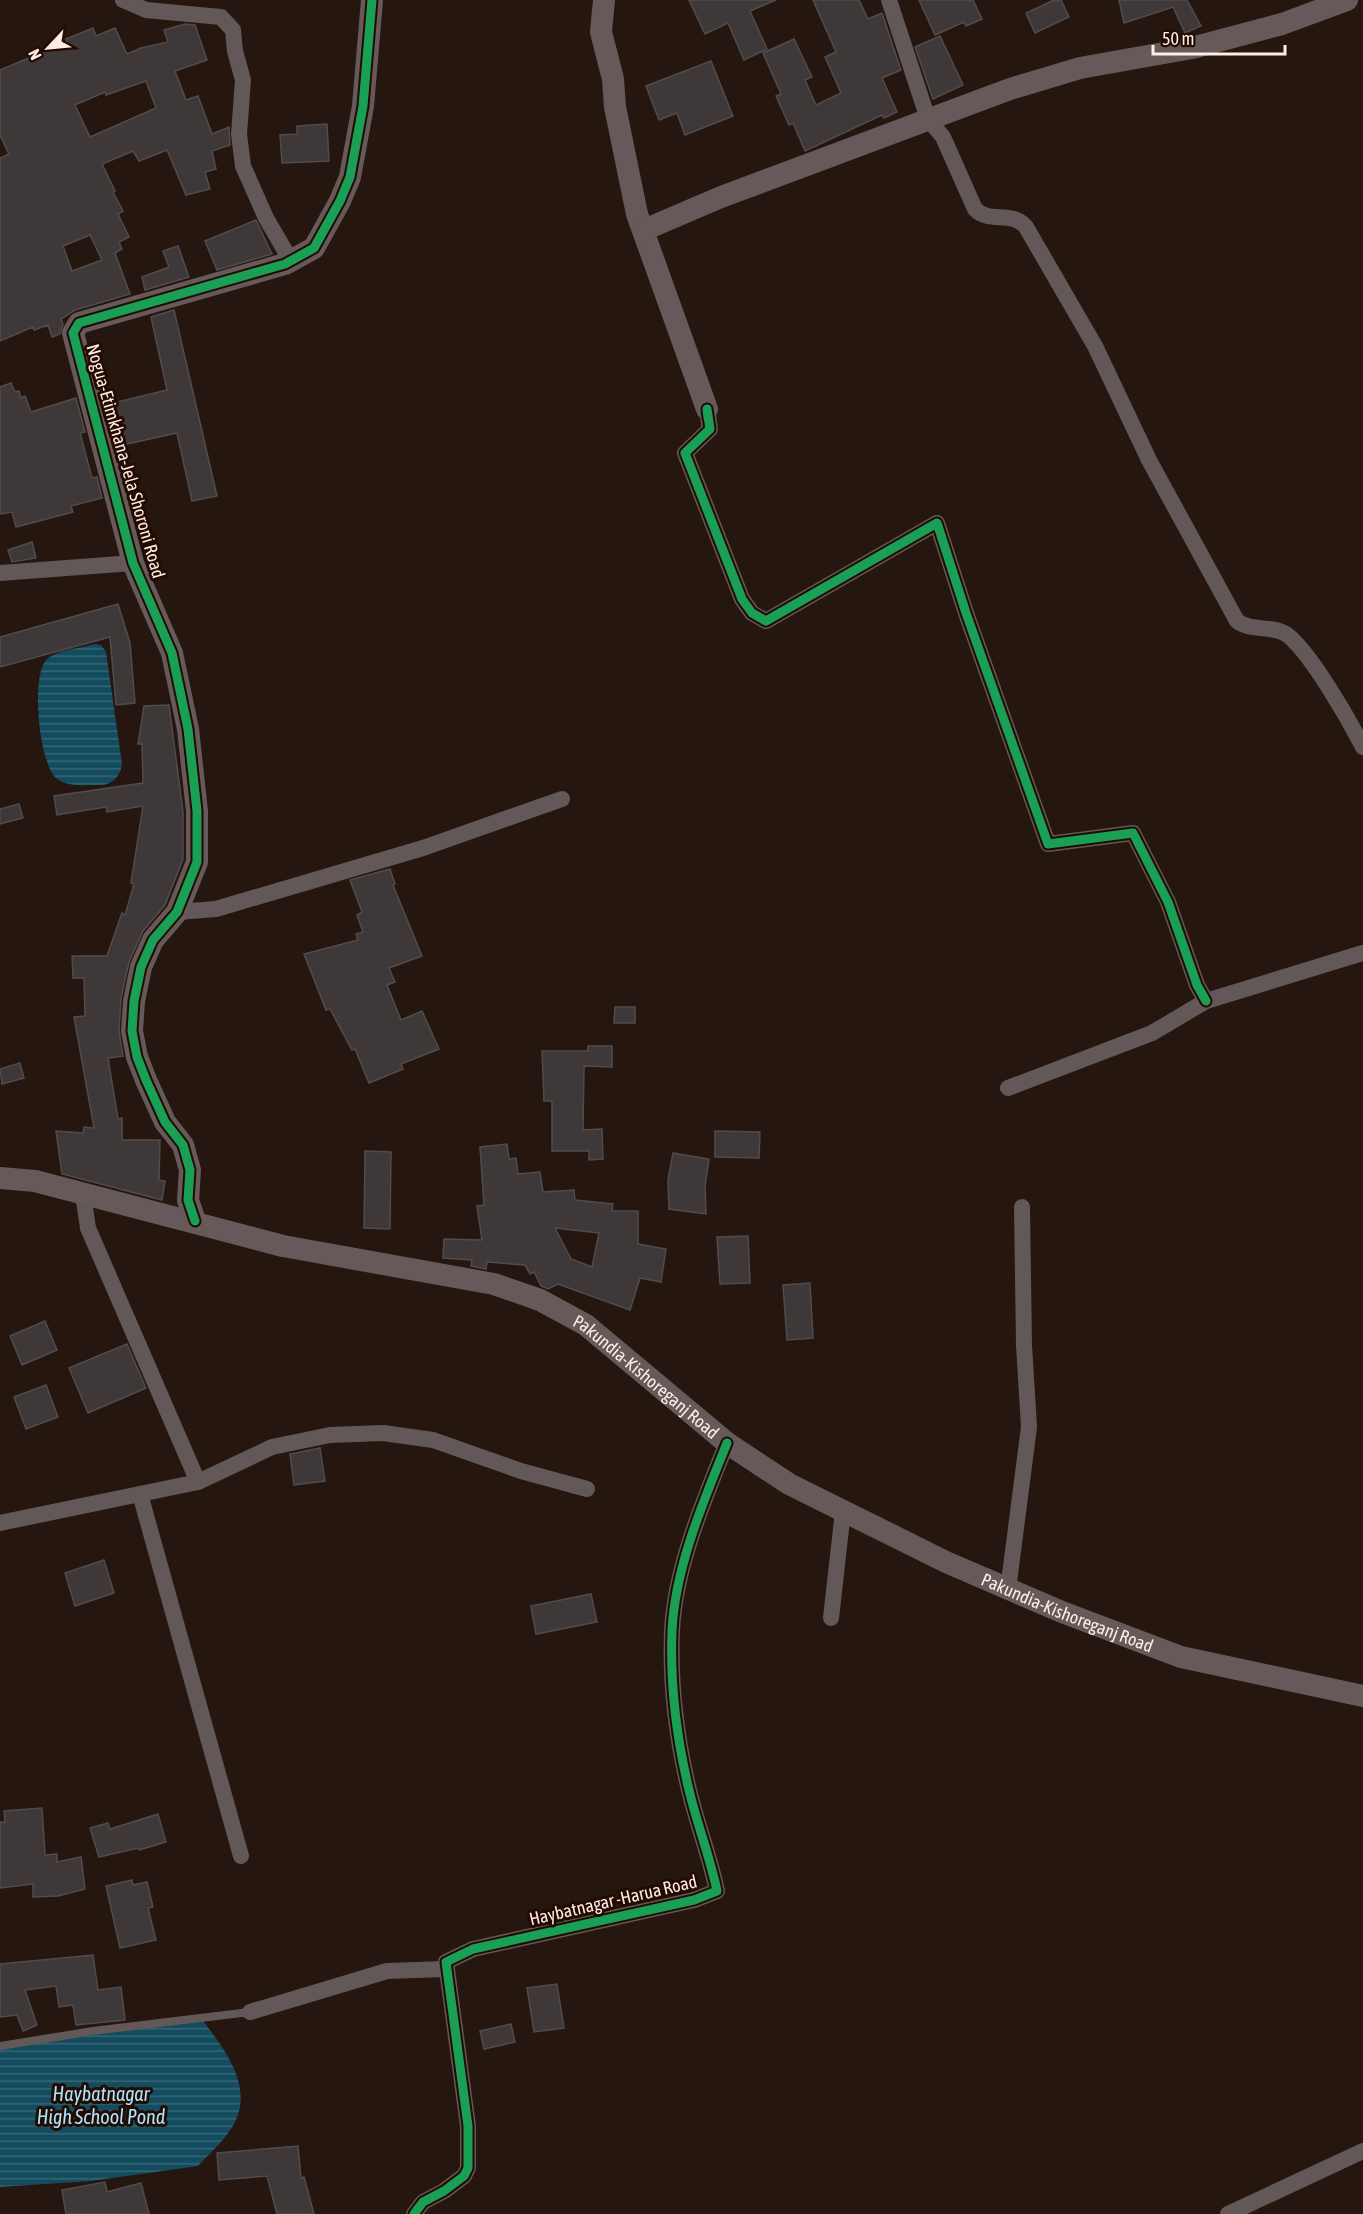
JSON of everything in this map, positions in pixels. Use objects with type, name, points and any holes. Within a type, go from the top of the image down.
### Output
[{"type":"street","points":[[123,0],[146,10],[221,17],[233,30],[235,51],[243,80],[239,134],[243,166],[266,218],[291,261]]},
{"type":"street","name":"Nogua-Etimkhana-Jela Shoroni Road","points":[[195,1221],[188,1200],[190,1170],[183,1145],[165,1122],[146,1080],[137,1057],[132,1031],[134,1001],[141,967],[153,940],[177,912],[197,862],[197,811],[188,729],[172,653],[133,562],[73,333],[79,323],[291,261],[314,248],[340,201],[350,177],[363,106],[372,0]]},
{"type":"street","points":[[604,0],[601,32],[613,79],[615,108],[637,214],[708,413],[710,429],[685,453],[742,599],[752,613],[766,621],[937,523],[1048,844],[1133,833],[1168,902],[1197,985],[1206,1001]]},
{"type":"street","points":[[889,0],[928,118],[943,137],[977,212],[985,216],[1011,216],[1021,220],[1095,346],[1149,460],[1237,621],[1243,626],[1284,633],[1335,698],[1363,747]]},
{"type":"street","points":[[644,230],[721,197],[1010,89],[1080,68],[1192,48],[1282,24],[1347,0]]},
{"type":"street","points":[[0,573],[133,562]]},
{"type":"street","points":[[177,912],[216,909],[423,848],[562,800]]},
{"type":"street","points":[[1008,1088],[1152,1033],[1206,1001],[1363,953]]},
{"type":"street","name":"Pakundia-Kishoreganj Road","points":[[0,1178],[35,1181],[195,1221],[283,1246],[494,1284],[540,1300],[586,1325],[727,1443],[789,1484],[946,1562],[1008,1590],[1181,1657],[1363,1696]]},
{"type":"street","points":[[84,1194],[88,1228],[198,1482]]},
{"type":"street","points":[[1008,1590],[1029,1427],[1024,1345],[1022,1207]]},
{"type":"street","points":[[0,1523],[198,1482],[272,1447],[330,1436],[383,1433],[433,1440],[521,1471],[587,1489]]},
{"type":"street","name":"Haybatnagar -Harua Road","points":[[445,1969],[446,1962],[473,1949],[694,1900],[717,1891],[689,1789],[683,1756],[672,1630],[676,1600],[702,1504],[727,1443]]},
{"type":"street","points":[[140,1494],[241,1856]]},
{"type":"street","points":[[831,1618],[843,1511]]},
{"type":"street","points":[[250,2012],[387,1971],[445,1969],[468,2126],[468,2168],[464,2176],[444,2191],[423,2202],[414,2214]]},
{"type":"street","points":[[1228,2214],[1363,2151]]},
{"type":"lane","points":[[0,2046],[93,2031],[250,2012]]},
{"type":"water","points":[[95,644],[101,645],[106,652],[122,764],[117,777],[107,784],[87,785],[61,782],[51,770],[41,739],[38,700],[42,668],[51,656]]},
{"type":"water","name":"Haybatnagar High School Pond","points":[[200,2017],[226,2053],[238,2081],[241,2095],[239,2109],[231,2130],[198,2166],[91,2181],[0,2187],[0,2043]]},
{"type":"building","points":[[689,0],[776,0],[750,11],[767,49],[744,60],[728,23],[705,34]]},
{"type":"building","points":[[813,0],[859,0],[868,19],[882,13],[901,70],[882,78],[897,112],[884,118],[882,115],[805,151],[793,123],[789,125],[776,96],[781,94],[763,53],[794,39],[812,77],[805,80],[816,105],[841,93],[825,57],[836,52]]},
{"type":"building","points":[[919,0],[973,0],[982,19],[966,26],[964,22],[935,35]]},
{"type":"building","points":[[1054,0],[1061,0],[1069,17],[1035,33],[1026,13]]},
{"type":"building","points":[[1119,0],[1187,0],[1201,26],[1185,33],[1173,7],[1124,23]]},
{"type":"building","points":[[185,24],[195,25],[207,60],[175,71],[186,100],[198,96],[212,134],[229,127],[230,145],[212,151],[216,169],[205,172],[210,189],[186,195],[167,150],[139,161],[133,151],[102,164],[123,211],[118,214],[129,237],[119,242],[122,249],[115,253],[130,294],[75,310],[61,319],[63,324],[60,334],[52,337],[48,325],[34,330],[33,327],[0,341],[0,158],[9,154],[0,135],[0,70],[67,42],[66,39],[93,28],[96,36],[115,28],[127,54],[141,48],[168,42],[164,30]],"holes":[[[146,81],[156,108],[90,137],[75,105],[105,92],[106,95]],[[90,235],[102,260],[72,271],[63,246]]]},
{"type":"building","points":[[940,36],[963,85],[933,99],[915,47]]},
{"type":"building","points":[[711,61],[733,116],[685,135],[677,113],[659,120],[646,86]]},
{"type":"building","points":[[327,124],[329,161],[282,163],[280,135],[297,134],[297,126]]},
{"type":"building","points":[[256,220],[272,254],[217,270],[205,241]]},
{"type":"building","points":[[178,246],[189,277],[145,290],[142,277],[169,267],[163,251]]},
{"type":"building","points":[[174,310],[217,496],[192,501],[177,433],[122,445],[113,403],[167,390],[151,317]]},
{"type":"building","points":[[11,383],[15,392],[19,391],[21,398],[25,396],[31,412],[76,398],[85,432],[80,433],[92,478],[97,477],[102,498],[71,506],[73,512],[16,527],[12,512],[0,514],[0,387]]},
{"type":"building","points":[[32,542],[36,558],[12,562],[8,550]]},
{"type":"building","points":[[118,604],[130,643],[135,703],[116,705],[110,637],[0,667],[0,637]]},
{"type":"building","points":[[169,705],[183,812],[183,859],[165,905],[143,931],[129,962],[121,998],[119,1030],[123,1056],[108,1058],[118,1119],[122,1118],[122,1140],[160,1140],[159,1180],[165,1181],[162,1200],[62,1174],[56,1131],[83,1133],[84,1127],[94,1128],[74,1017],[85,1016],[84,978],[73,978],[72,956],[107,956],[122,913],[125,915],[134,884],[131,883],[143,806],[107,812],[106,807],[57,815],[54,796],[143,783],[142,744],[138,744],[144,706]]},
{"type":"building","points":[[19,804],[23,818],[0,824],[0,809]]},
{"type":"building","points":[[390,869],[395,884],[393,885],[422,956],[389,968],[395,982],[387,985],[401,1020],[422,1011],[439,1049],[401,1064],[403,1069],[369,1083],[355,1049],[352,1050],[330,1009],[326,1010],[304,954],[358,940],[356,934],[363,932],[357,915],[362,912],[350,880]]},
{"type":"building","points":[[615,1007],[635,1007],[635,1023],[614,1023]]},
{"type":"building","points":[[588,1046],[612,1046],[612,1067],[584,1066],[583,1130],[602,1129],[603,1159],[589,1160],[589,1151],[552,1151],[552,1101],[544,1101],[542,1051],[588,1051]]},
{"type":"building","points":[[20,1063],[24,1078],[2,1084],[0,1069]]},
{"type":"building","points":[[715,1131],[760,1132],[759,1158],[715,1157]]},
{"type":"building","points":[[507,1144],[509,1159],[516,1158],[518,1174],[540,1172],[543,1192],[574,1190],[575,1200],[613,1204],[612,1211],[638,1211],[638,1244],[666,1249],[661,1282],[640,1278],[630,1310],[558,1284],[548,1289],[541,1286],[534,1272],[530,1274],[525,1265],[487,1262],[486,1269],[471,1266],[472,1260],[443,1258],[444,1239],[482,1240],[477,1206],[484,1205],[480,1147]],"holes":[[[555,1228],[599,1233],[592,1267],[571,1259]]]},
{"type":"building","points":[[365,1151],[391,1152],[390,1229],[364,1228]]},
{"type":"building","points":[[673,1153],[709,1159],[705,1186],[706,1214],[669,1209],[668,1180]]},
{"type":"building","points":[[748,1236],[750,1283],[720,1284],[717,1237]]},
{"type":"building","points":[[810,1283],[813,1338],[787,1340],[783,1285]]},
{"type":"building","points":[[45,1321],[57,1350],[22,1365],[10,1336]]},
{"type":"building","points":[[127,1344],[146,1388],[88,1413],[69,1368]]},
{"type":"building","points":[[46,1385],[58,1417],[26,1429],[14,1397]]},
{"type":"building","points":[[320,1448],[325,1481],[294,1485],[290,1454]]},
{"type":"building","points":[[104,1560],[114,1593],[75,1606],[65,1573]]},
{"type":"building","points":[[591,1594],[597,1622],[536,1634],[531,1606]]},
{"type":"building","points":[[42,1808],[45,1855],[57,1854],[57,1862],[81,1857],[85,1889],[58,1896],[33,1897],[33,1884],[0,1888],[0,1822],[5,1822],[4,1811]]},
{"type":"building","points":[[158,1814],[166,1842],[139,1850],[138,1848],[99,1857],[90,1828],[108,1823],[110,1829]]},
{"type":"building","points":[[132,1880],[133,1885],[147,1882],[153,1907],[148,1908],[156,1940],[120,1948],[106,1886]]},
{"type":"building","points":[[93,1955],[98,1990],[121,1987],[125,2020],[76,2025],[73,2005],[59,2007],[56,1986],[25,1990],[37,2025],[23,2031],[17,2015],[0,2017],[0,1964]]},
{"type":"building","points":[[557,1984],[564,2028],[534,2032],[527,1988]]},
{"type":"building","points":[[511,2024],[515,2042],[484,2049],[480,2031]]},
{"type":"building","points":[[298,2146],[301,2178],[304,2177],[314,2214],[277,2214],[267,2176],[219,2180],[217,2153]]},
{"type":"building","points":[[105,2182],[107,2192],[141,2183],[149,2214],[66,2214],[62,2190]]},
{"type":"cycle path","points":[[195,1221],[188,1200],[190,1170],[183,1145],[165,1122],[146,1080],[137,1057],[132,1031],[134,1001],[141,967],[153,940],[177,912],[197,862],[197,811],[188,729],[172,653],[133,563],[73,333],[79,323],[285,264],[314,248],[340,201],[350,177],[363,106],[372,0]]},
{"type":"cycle path","points":[[708,418],[707,409],[710,429],[685,453],[742,599],[752,613],[766,621],[937,523],[966,613],[1048,844],[1133,833],[1168,902],[1197,985],[1206,1001]]},
{"type":"cycle path","points":[[414,2214],[423,2202],[444,2191],[464,2176],[468,2168],[468,2126],[446,1962],[473,1949],[694,1900],[717,1891],[692,1803],[681,1751],[673,1691],[672,1631],[674,1607],[692,1534],[727,1443]]}]
